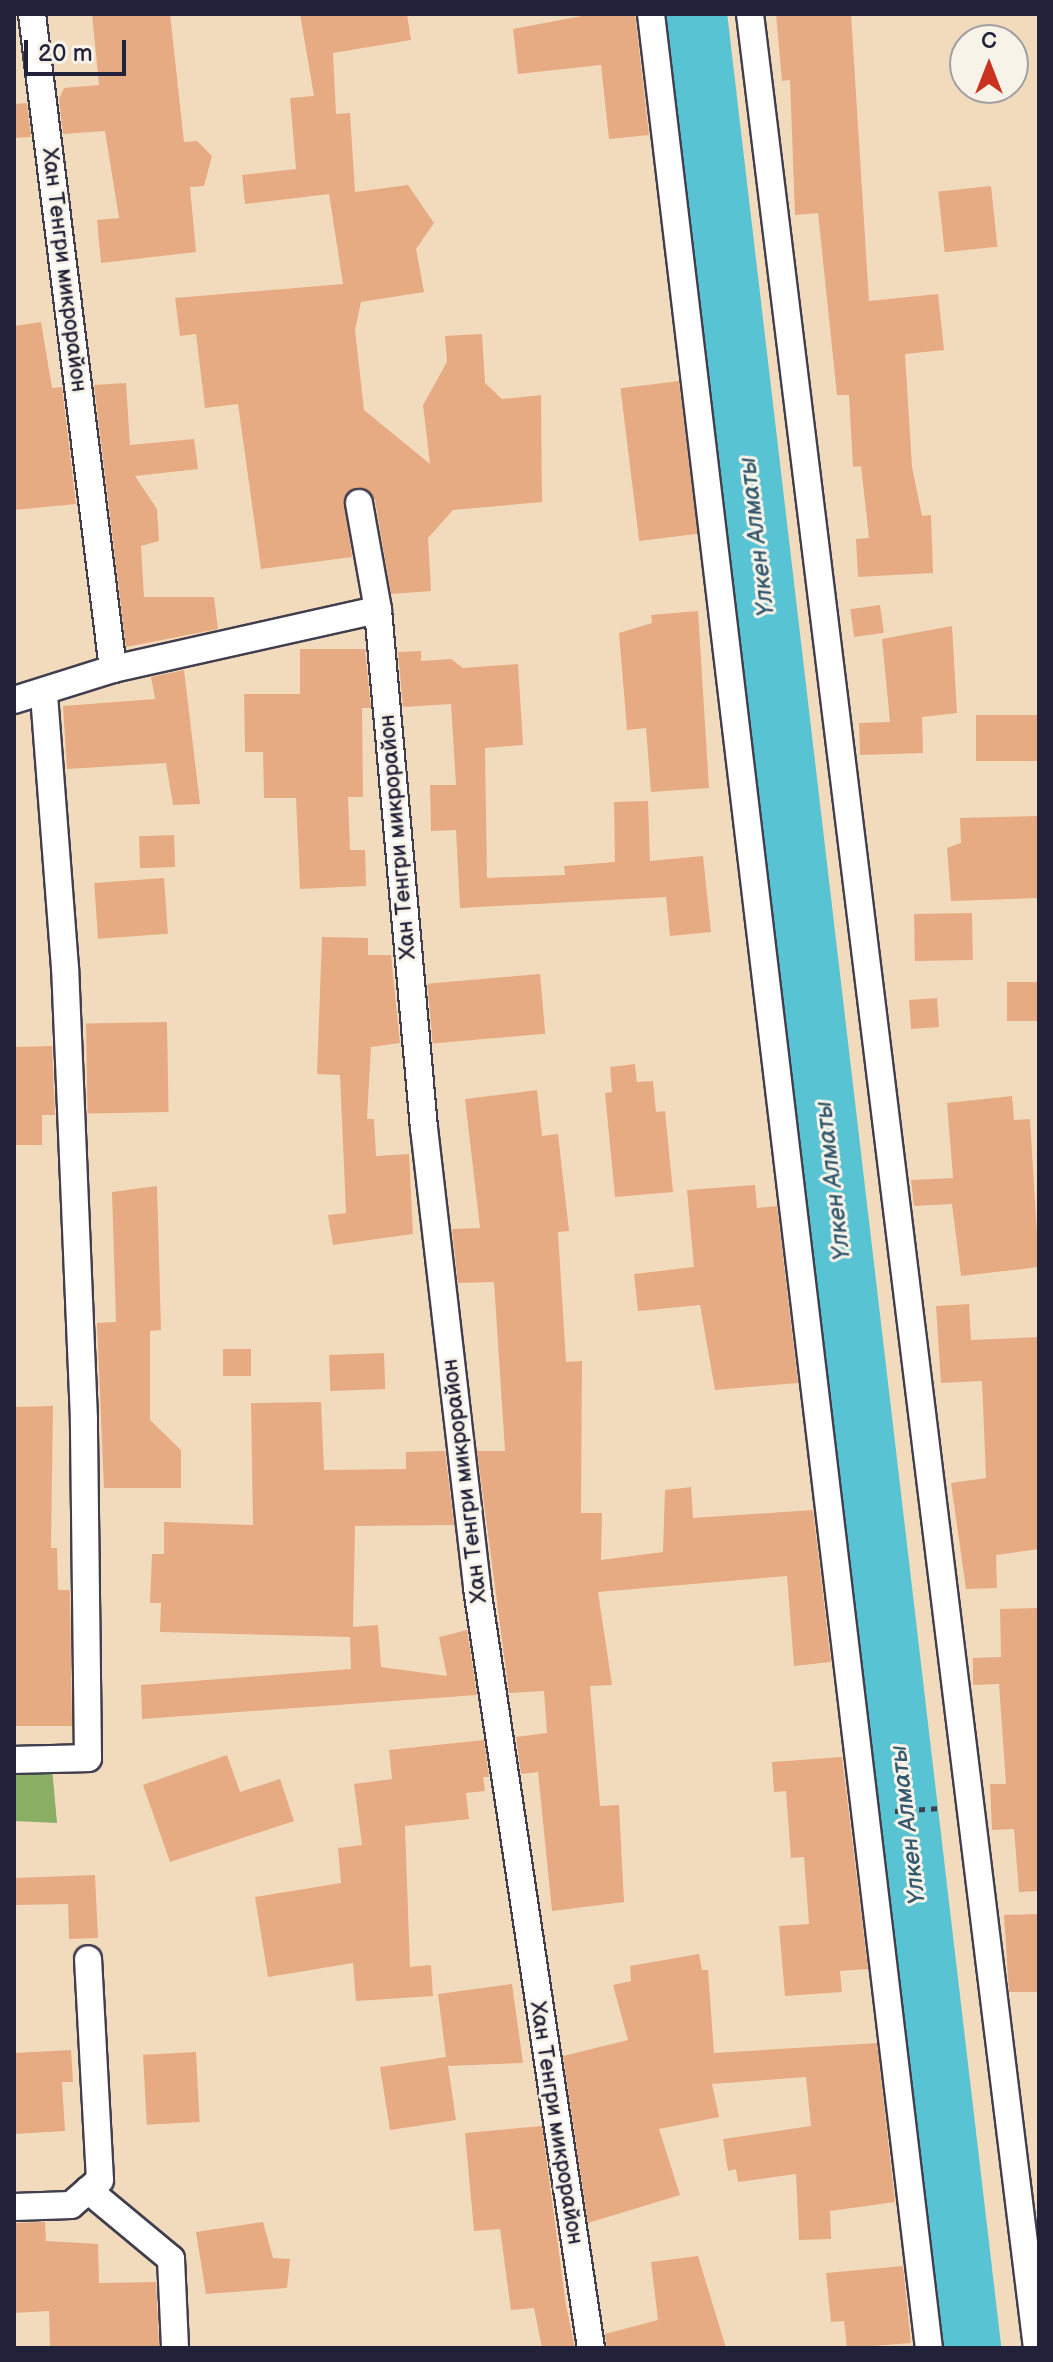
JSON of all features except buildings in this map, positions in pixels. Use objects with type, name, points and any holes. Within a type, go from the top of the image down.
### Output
[{"type":"street","name":"Хан Тенгри микрорайон","points":[[32,14],[113,669]]},
{"type":"street","points":[[651,14],[713,487],[862,1813],[929,2348]]},
{"type":"street","points":[[750,14],[973,1806],[1037,2348]]},
{"type":"street","name":"Хан Тенгри микрорайон","points":[[359,503],[378,610],[424,1128],[477,1588],[591,2348]]},
{"type":"street","points":[[14,700],[44,694],[113,669],[378,610]]},
{"type":"street","points":[[14,1760],[88,1758],[68,1030],[44,694]]},
{"type":"street","points":[[14,2207],[71,2205],[100,2180],[88,1959]]},
{"type":"street","points":[[88,2190],[171,2259],[175,2348]]},
{"type":"path","points":[[862,1813],[973,1806]]},
{"type":"green space","points":[[51,1757],[57,1823],[14,1821],[14,1758]]},
{"type":"waterway","name":"Үлкен Алматы","points":[[696,14],[970,2348]]}]
